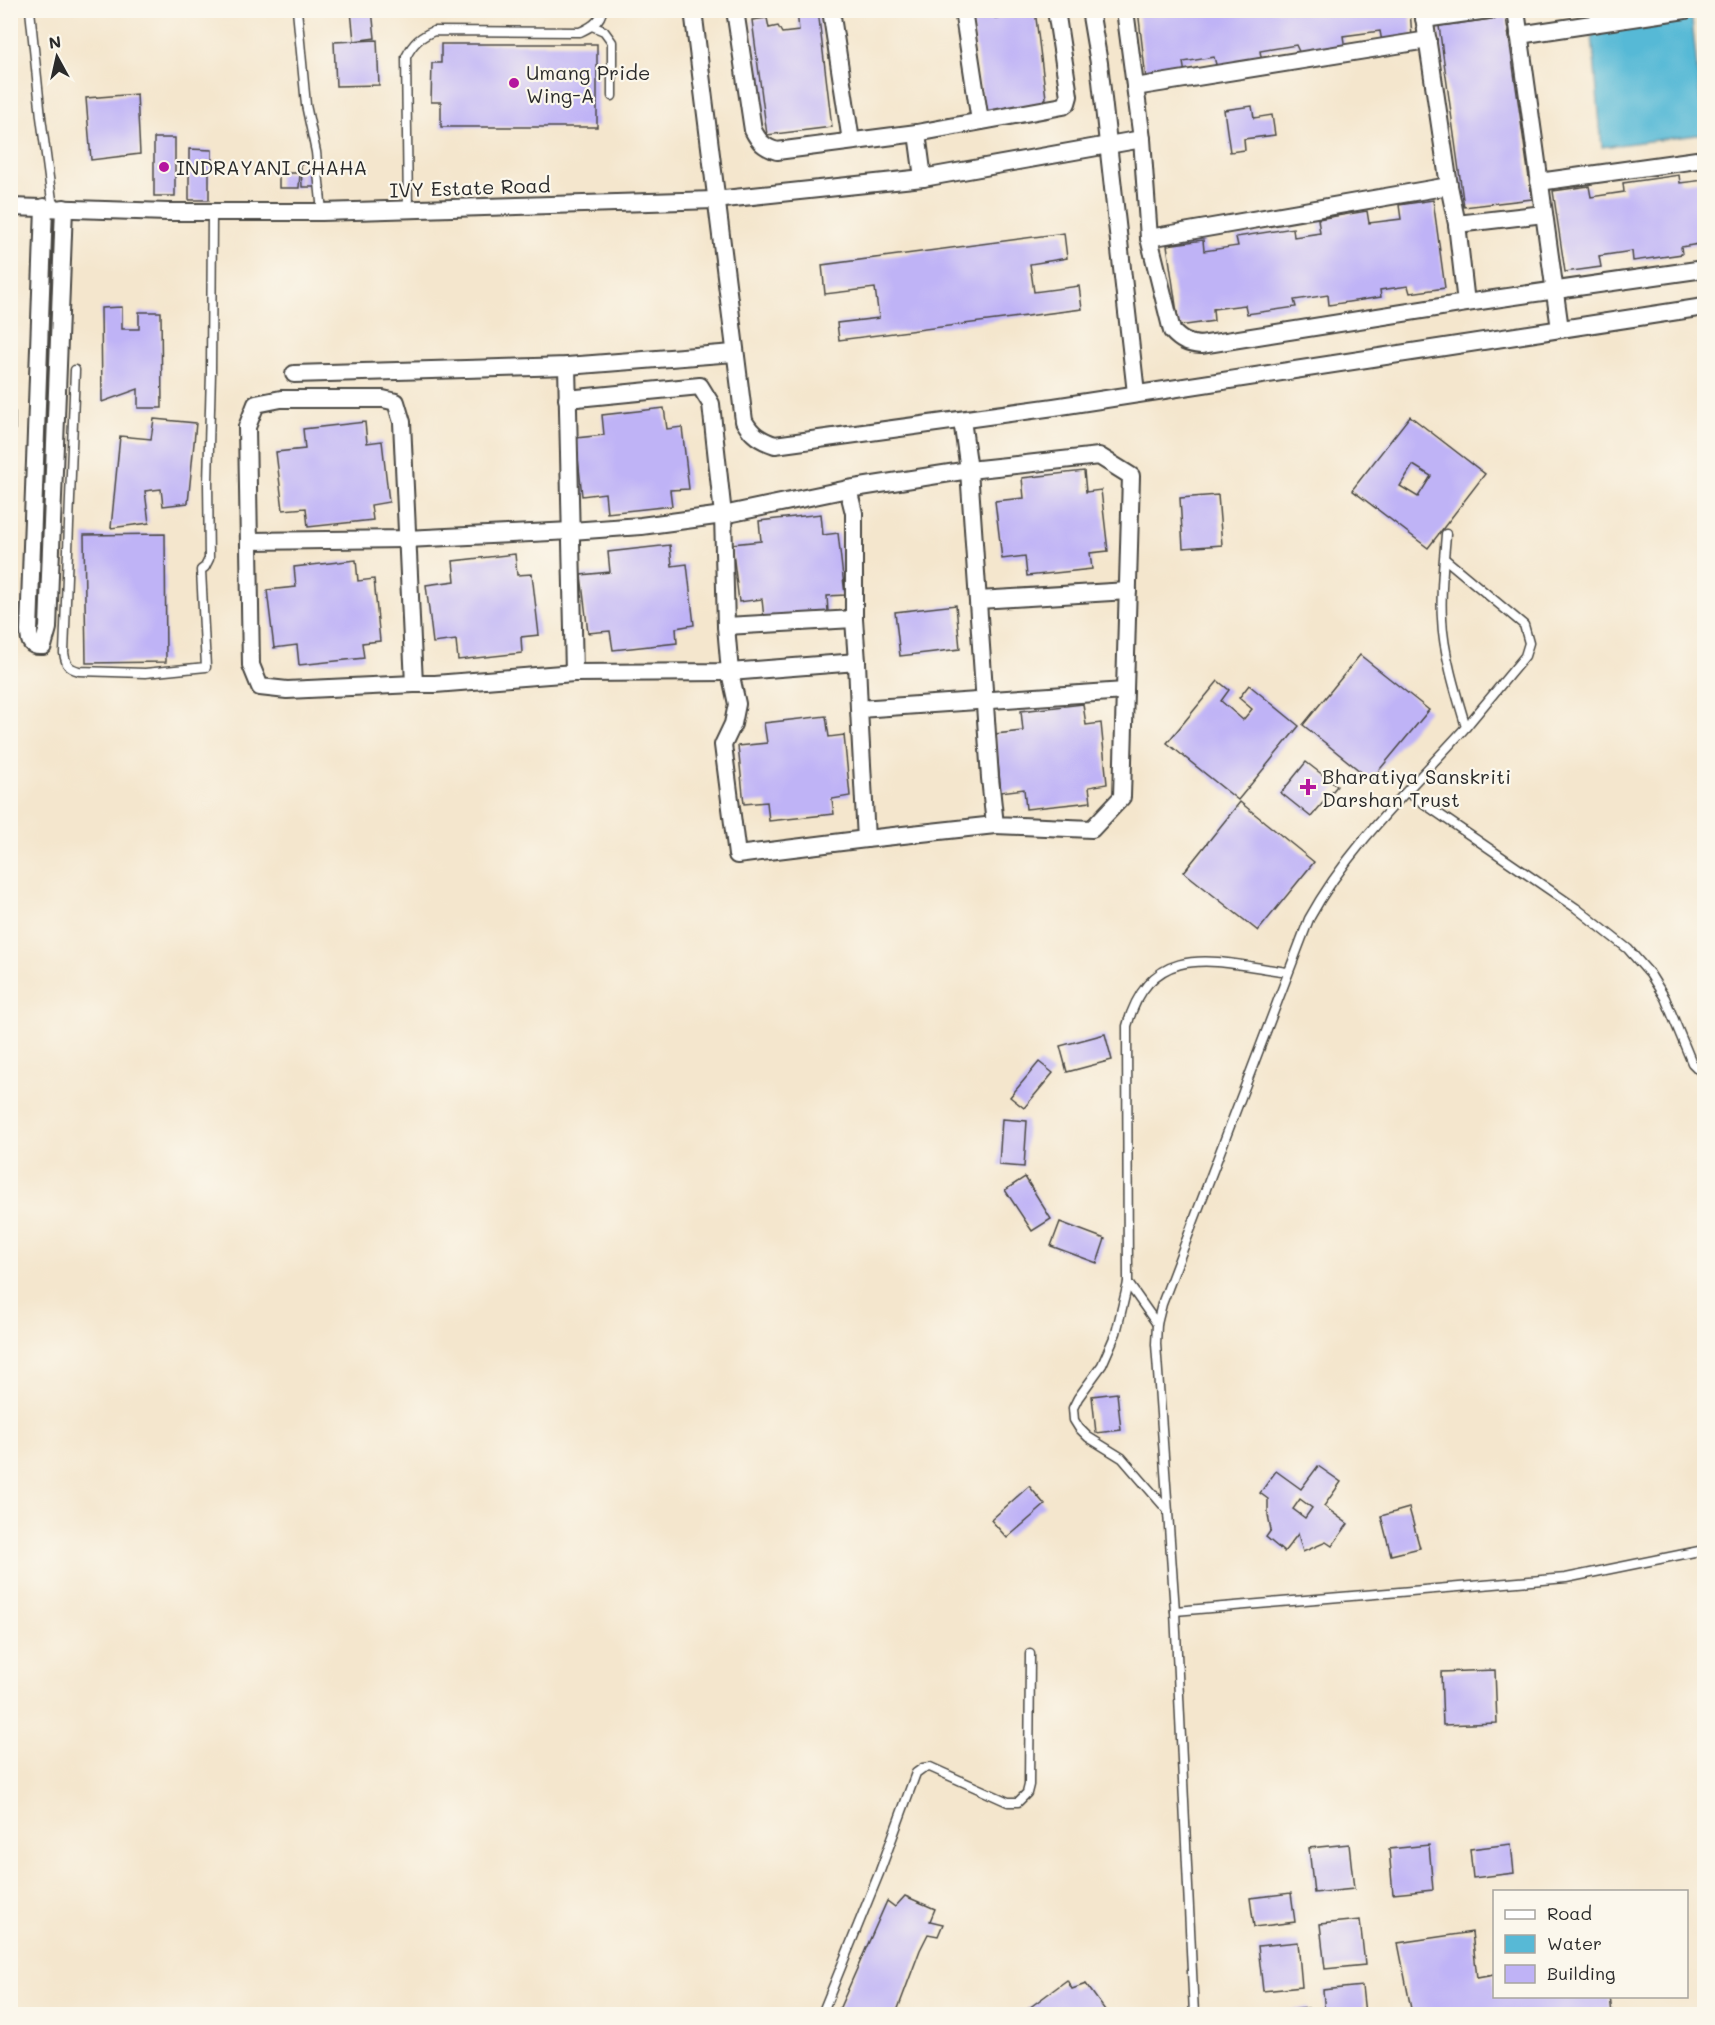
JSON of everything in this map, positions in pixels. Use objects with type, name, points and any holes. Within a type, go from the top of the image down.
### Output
[{"type":"street","points":[[693,10],[744,421],[750,433],[762,441],[775,445],[1233,380],[1704,307]]},
{"type":"street","points":[[735,10],[753,130],[759,141],[767,148],[777,151],[917,133],[1064,106],[1069,96],[1056,10]]},
{"type":"street","points":[[831,10],[851,141]]},
{"type":"street","points":[[963,10],[980,121]]},
{"type":"street","points":[[1090,10],[1099,63],[1136,393]]},
{"type":"street","points":[[1125,10],[1142,139],[1149,238],[1172,331],[1188,344],[1201,345],[1704,268]]},
{"type":"street","points":[[1466,303],[1457,224],[1449,186],[1424,15],[1488,10]]},
{"type":"street","points":[[1516,10],[1560,330]]},
{"type":"street","points":[[1519,35],[1684,10]]},
{"type":"street","points":[[1135,87],[1428,40]]},
{"type":"street","points":[[917,133],[923,178]]},
{"type":"street","name":"IVY Estate Road","points":[[10,207],[322,212],[715,200],[923,178],[1142,139]]},
{"type":"street","points":[[1539,182],[1704,159]]},
{"type":"street","points":[[1149,238],[1449,186]]},
{"type":"street","points":[[54,208],[56,432],[48,628],[45,643],[43,646],[36,647],[29,639],[35,432],[54,208]]},
{"type":"street","points":[[1457,224],[1544,214]]},
{"type":"street","points":[[294,374],[567,366],[734,354]]},
{"type":"street","points":[[567,366],[574,673]]},
{"type":"street","points":[[249,541],[406,539],[641,526],[723,515],[848,489],[969,470],[1100,456],[1131,476],[1122,797],[1092,829],[995,825],[737,855],[723,745],[733,724],[737,704],[730,672],[726,626],[723,515],[711,404],[700,386],[567,399]]},
{"type":"street","points":[[414,684],[402,422],[396,402],[383,399],[281,399],[256,404],[247,427],[251,665],[260,687],[287,690],[435,684],[574,673],[730,672],[856,662]]},
{"type":"street","points":[[962,420],[969,470],[995,825]]},
{"type":"street","points":[[848,489],[854,513],[854,620],[866,839]]},
{"type":"street","points":[[978,600],[1128,591]]},
{"type":"street","points":[[726,626],[854,620]]},
{"type":"street","points":[[859,709],[1125,691]]},
{"type":"lane","points":[[30,10],[41,117],[54,208]]},
{"type":"lane","points":[[297,10],[306,105],[316,152],[322,212]]},
{"type":"lane","points":[[408,210],[406,57],[412,44],[422,36],[434,31],[580,32],[592,26],[602,15],[602,10]]},
{"type":"lane","points":[[592,26],[604,31],[612,42],[612,96]]},
{"type":"lane","points":[[75,370],[65,662],[69,668],[79,671],[145,673],[206,667],[201,570],[206,567],[209,559],[212,212]]},
{"type":"lane","points":[[35,432],[73,433]]},
{"type":"lane","points":[[1446,534],[1441,584],[1442,621],[1454,684],[1466,727]]},
{"type":"lane","points":[[1194,2014],[1175,1611],[1156,1344],[1157,1324],[1309,919],[1325,890],[1361,842],[1466,727],[1525,656],[1529,643],[1524,625],[1445,559]]},
{"type":"lane","points":[[1407,792],[1576,908],[1628,949],[1650,974],[1665,998],[1692,1063],[1704,1072]]},
{"type":"lane","points":[[1168,1511],[1131,1466],[1088,1437],[1078,1428],[1074,1420],[1073,1408],[1077,1398],[1102,1365],[1116,1333],[1128,1283],[1127,1026],[1142,990],[1159,974],[1177,964],[1200,960],[1288,972]]},
{"type":"lane","points":[[1128,1283],[1157,1324]]},
{"type":"lane","points":[[1175,1611],[1566,1578],[1704,1551]]},
{"type":"lane","points":[[822,2014],[880,1871],[916,1773],[930,1767],[1008,1802],[1018,1802],[1027,1793],[1029,1785],[1030,1654]]},
{"type":"water","points":[[1691,11],[1704,134],[1602,147],[1591,24]]},
{"type":"building","points":[[372,10],[375,38],[354,41],[351,11]]},
{"type":"building","points":[[797,10],[818,10],[832,127],[767,135],[752,20],[767,18],[769,28],[778,26],[782,33],[799,31]]},
{"type":"building","points":[[971,10],[994,10],[995,18],[1012,16],[1011,10],[1035,10],[1046,98],[1036,107],[985,118]]},
{"type":"building","points":[[1138,10],[1410,10],[1412,37],[1382,42],[1380,31],[1343,36],[1345,49],[1301,56],[1296,45],[1260,51],[1262,62],[1217,68],[1214,57],[1183,62],[1185,74],[1146,79]]},
{"type":"building","points":[[1506,17],[1532,199],[1464,207],[1439,26]]},
{"type":"building","points":[[377,40],[379,85],[336,86],[334,42]]},
{"type":"building","name":"Umang Pride Wing-A","points":[[441,44],[597,44],[597,127],[441,127],[441,102],[431,102],[432,63],[441,63]]},
{"type":"building","points":[[137,94],[140,154],[91,160],[86,98]]},
{"type":"building","points":[[1252,106],[1254,118],[1272,115],[1275,135],[1244,139],[1245,150],[1230,152],[1224,110]]},
{"type":"building","name":"INDRAYANI CHAHA","points":[[154,138],[175,138],[175,196],[154,196]]},
{"type":"building","points":[[189,149],[212,150],[209,200],[189,200]]},
{"type":"building","points":[[314,163],[315,187],[302,187],[301,164]]},
{"type":"building","points":[[279,173],[300,173],[299,188],[279,188]]},
{"type":"building","points":[[1679,175],[1680,183],[1704,180],[1704,243],[1681,247],[1682,254],[1633,261],[1632,251],[1599,256],[1601,267],[1565,272],[1553,191],[1589,186],[1591,197],[1624,192],[1623,183]]},
{"type":"building","points":[[1433,200],[1445,288],[1410,293],[1408,286],[1380,290],[1381,297],[1329,305],[1328,295],[1294,300],[1296,307],[1247,314],[1245,305],[1213,309],[1214,321],[1179,326],[1167,245],[1203,240],[1204,251],[1238,246],[1236,237],[1293,228],[1294,237],[1320,233],[1318,219],[1367,211],[1369,223],[1401,219],[1399,205]]},
{"type":"building","points":[[1064,233],[1067,258],[1030,264],[1034,292],[1079,286],[1082,309],[839,340],[837,323],[879,318],[875,288],[825,294],[822,265]]},
{"type":"building","points":[[122,307],[122,329],[139,329],[139,312],[161,312],[162,408],[138,408],[138,389],[102,402],[101,308]]},
{"type":"building","points":[[664,408],[667,429],[682,427],[689,489],[670,490],[672,506],[607,513],[605,493],[582,496],[576,438],[604,435],[602,415]]},
{"type":"building","points":[[10,412],[15,412],[15,463],[10,463]]},
{"type":"building","points":[[1410,416],[1485,474],[1428,548],[1352,490]],"holes":[[[1413,465],[1431,476],[1418,497],[1400,486]]]},
{"type":"building","points":[[154,419],[196,423],[188,503],[163,506],[161,489],[145,491],[149,523],[111,528],[120,436],[151,439]]},
{"type":"building","points":[[365,422],[367,443],[382,441],[389,502],[371,505],[373,520],[308,527],[306,508],[283,510],[276,452],[305,449],[303,429]]},
{"type":"building","points":[[1084,471],[1086,492],[1101,490],[1108,551],[1090,553],[1092,569],[1027,576],[1025,556],[1002,559],[995,501],[1024,498],[1022,478]]},
{"type":"building","points":[[1218,495],[1222,545],[1183,548],[1180,498]]},
{"type":"building","points":[[821,514],[823,535],[838,533],[845,595],[827,596],[828,612],[764,619],[762,599],[739,602],[732,544],[761,541],[759,521]]},
{"type":"building","points":[[165,534],[166,662],[86,663],[84,535]]},
{"type":"building","points":[[670,545],[672,566],[687,564],[694,625],[676,628],[677,643],[613,650],[610,631],[588,633],[581,575],[610,572],[608,552]]},
{"type":"building","points":[[515,554],[517,575],[532,574],[539,635],[521,637],[522,653],[458,660],[456,640],[433,643],[426,585],[455,581],[453,561]]},
{"type":"building","points":[[356,560],[358,581],[374,579],[380,641],[362,643],[364,658],[299,665],[297,645],[274,648],[267,590],[296,587],[294,567]]},
{"type":"building","points":[[956,605],[960,649],[900,656],[895,612]]},
{"type":"building","points":[[1360,655],[1429,710],[1371,780],[1303,725]]},
{"type":"building","points":[[1218,681],[1229,690],[1221,701],[1243,720],[1252,709],[1239,698],[1249,685],[1299,726],[1238,800],[1167,743]]},
{"type":"building","points":[[1083,704],[1086,725],[1101,723],[1107,784],[1089,787],[1091,802],[1026,809],[1024,789],[1001,792],[995,734],[1023,731],[1021,711]]},
{"type":"building","points":[[826,716],[829,737],[844,735],[850,796],[832,799],[834,814],[769,821],[767,802],[744,804],[738,746],[767,743],[764,723]]},
{"type":"building","points":[[1306,762],[1337,786],[1311,817],[1281,793]]},
{"type":"building","points":[[1240,802],[1314,862],[1258,931],[1184,872]]},
{"type":"building","points":[[1105,1034],[1112,1060],[1067,1072],[1060,1046]]},
{"type":"building","points":[[1039,1062],[1053,1073],[1024,1108],[1010,1097]]},
{"type":"building","points":[[1002,1119],[1027,1121],[1024,1167],[999,1165]]},
{"type":"building","points":[[1025,1177],[1051,1219],[1032,1231],[1005,1190]]},
{"type":"building","points":[[1060,1222],[1105,1239],[1097,1263],[1051,1246]]},
{"type":"building","points":[[1117,1393],[1121,1430],[1096,1433],[1092,1396]]},
{"type":"building","points":[[1318,1466],[1341,1482],[1324,1506],[1348,1524],[1332,1546],[1326,1542],[1303,1552],[1298,1534],[1284,1552],[1266,1537],[1271,1530],[1268,1499],[1260,1493],[1276,1471],[1301,1489]],"holes":[[[1300,1499],[1312,1508],[1305,1518],[1293,1509]]]},
{"type":"building","points":[[1029,1486],[1045,1505],[1007,1538],[991,1520]]},
{"type":"building","points":[[1409,1508],[1420,1548],[1391,1555],[1381,1516]]},
{"type":"building","points":[[1495,1670],[1497,1723],[1443,1725],[1441,1672]]},
{"type":"building","points":[[1349,1844],[1354,1889],[1314,1893],[1309,1848]]},
{"type":"building","points":[[1511,1844],[1514,1873],[1473,1878],[1470,1849]]},
{"type":"building","points":[[1429,1845],[1433,1890],[1393,1894],[1389,1849]]},
{"type":"building","points":[[1291,1893],[1295,1922],[1254,1927],[1250,1898]]},
{"type":"building","points":[[905,1896],[935,1909],[930,1921],[943,1924],[938,1936],[928,1934],[896,2014],[837,2014],[887,1901],[895,1907]]},
{"type":"building","points":[[1360,1920],[1365,1965],[1325,1969],[1320,1924]]},
{"type":"building","points":[[1472,1932],[1477,1978],[1493,1975],[1493,1998],[1610,1998],[1612,2014],[1412,2014],[1398,1943]]},
{"type":"building","points":[[1298,1942],[1302,1987],[1263,1991],[1258,1946]]},
{"type":"building","points":[[1067,1980],[1072,1989],[1086,1984],[1105,2010],[1099,2014],[1021,2014]]},
{"type":"building","points":[[1362,1986],[1365,2014],[1325,2014],[1323,1990]]},
{"type":"building","points":[[1308,2008],[1308,2014],[1268,2014],[1268,2013]]},
{"type":"place","name":"Umang Pride Wing-A","points":[[514,83]]},
{"type":"place","name":"INDRAYANI CHAHA","points":[[164,167]]},
{"type":"place","name":"Bharatiya Sanskriti Darshan Trust","points":[[1308,787]]}]
